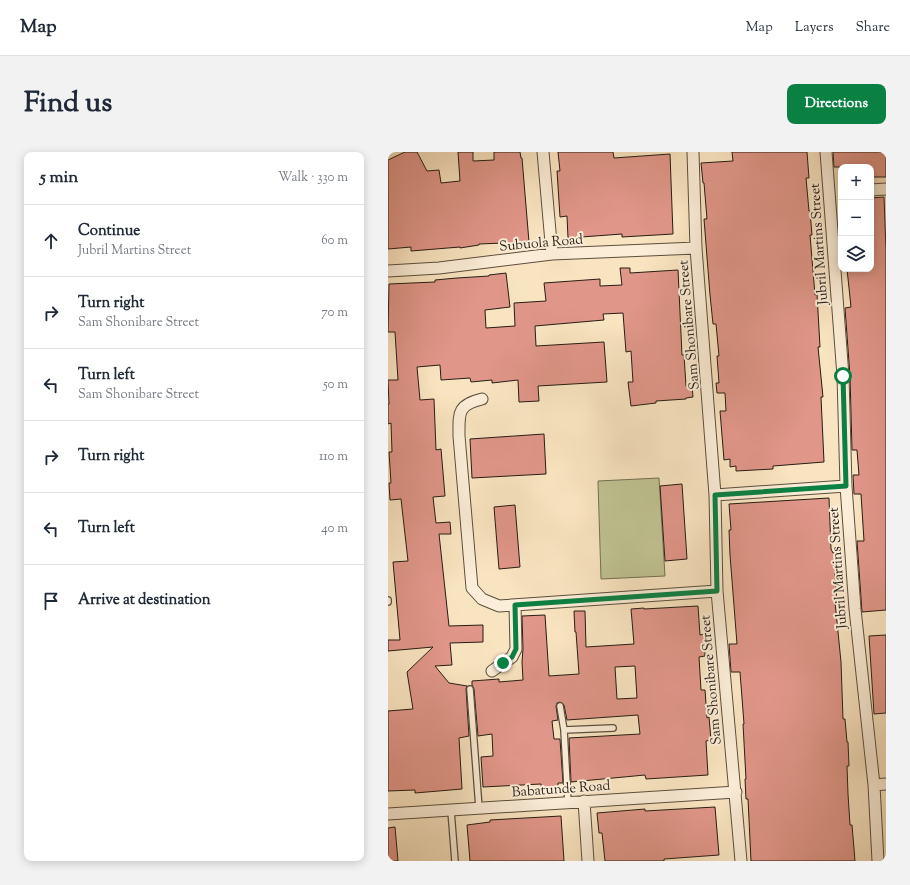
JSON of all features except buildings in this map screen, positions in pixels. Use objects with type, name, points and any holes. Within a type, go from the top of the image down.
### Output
[{"type":"street","points":[[543,152],[552,254]]},
{"type":"street","name":"Sam Shonibare Street","points":[[693,152],[696,248],[715,495],[717,591],[741,861]]},
{"type":"street","name":"Jubril Martins Street","points":[[826,152],[843,376],[846,486],[855,610],[874,785],[878,861]]},
{"type":"street","points":[[874,190],[886,189]]},
{"type":"street","name":"Subuola Road","points":[[388,271],[439,268],[552,254],[696,248]]},
{"type":"street","points":[[482,399],[470,402],[462,408],[459,418],[472,588],[482,599],[499,606],[717,591]]},
{"type":"street","points":[[715,495],[846,486]]},
{"type":"street","points":[[492,671],[512,657],[516,649],[515,605]]},
{"type":"street","points":[[874,785],[886,784]]},
{"type":"street","name":"Babatunde Road","points":[[388,814],[736,792]]},
{"type":"street","points":[[584,801],[588,861]]},
{"type":"lane","points":[[470,689],[480,808]]},
{"type":"lane","points":[[560,706],[564,730],[568,802]]},
{"type":"lane","points":[[564,730],[613,728]]},
{"type":"lane","points":[[451,811],[456,861]]},
{"type":"green space","points":[[659,478],[665,576],[601,579],[598,481]]},
{"type":"route","points":[[503,663],[512,657],[516,649],[515,605],[717,591],[715,495],[846,486],[843,376]]}]
